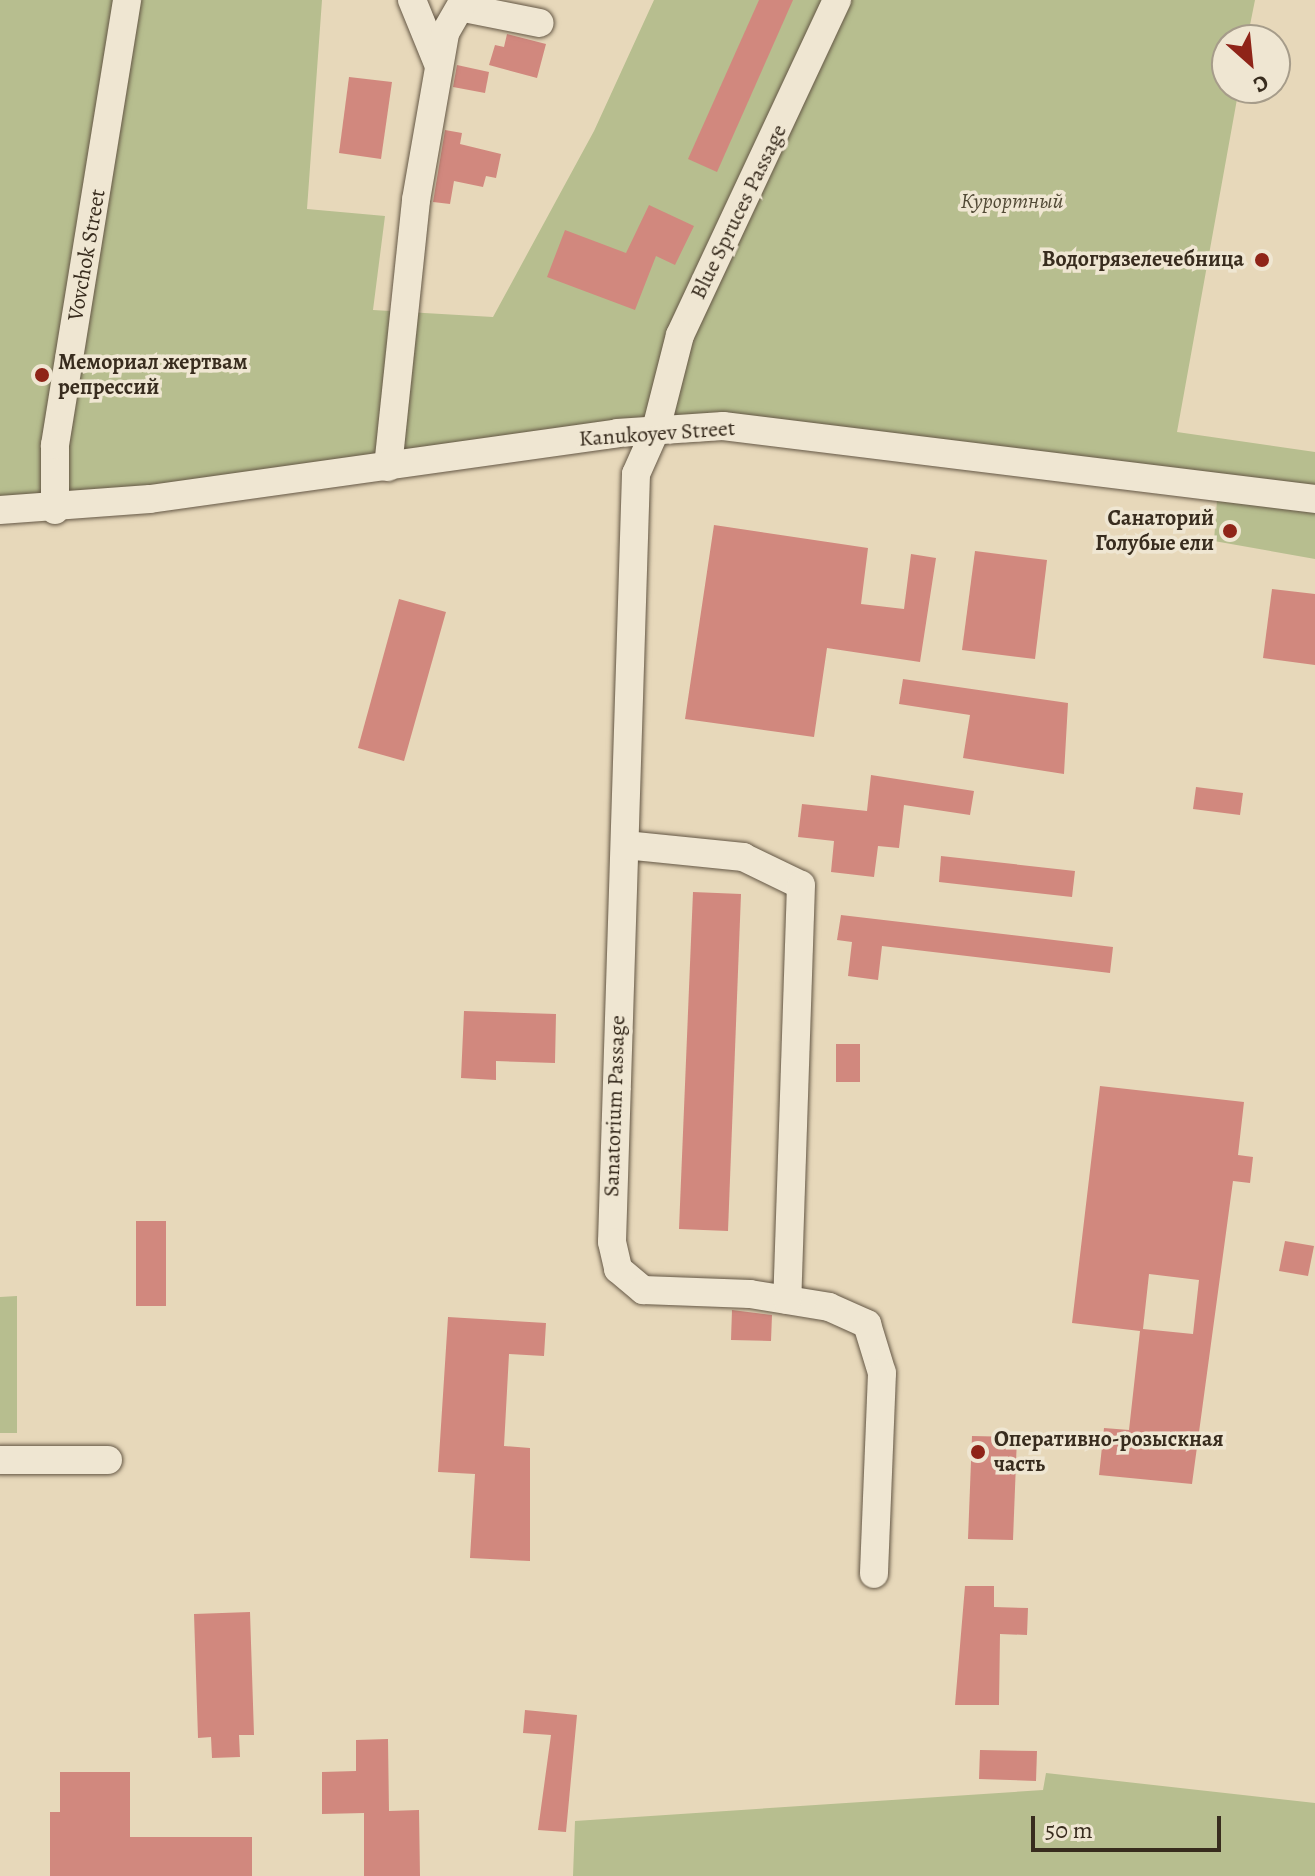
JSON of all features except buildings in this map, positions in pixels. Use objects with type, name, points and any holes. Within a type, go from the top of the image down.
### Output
[{"type":"street","name":"Vovchok Street","points":[[55,510],[55,445],[127,0]]},
{"type":"street","points":[[412,0],[439,67]]},
{"type":"street","name":"Blue Spruces Passage","points":[[656,429],[680,335],[837,0]]},
{"type":"street","points":[[388,467],[416,200],[445,33],[464,4],[540,23]]},
{"type":"street","name":"Kanukoyev Street","points":[[0,510],[55,510],[656,429],[832,435],[1315,499]]},
{"type":"street","name":"Sanatorium Passage","points":[[656,429],[636,474],[632,513],[613,1259],[643,1290],[787,1300],[854,1315],[881,1351],[874,1574]]},
{"type":"street","points":[[625,845],[743,857],[801,885],[787,1300]]},
{"type":"street","points":[[0,1460],[108,1460]]},
{"type":"green space","name":"Курортный","points":[[0,0],[322,0],[307,209],[385,216],[373,310],[493,317],[594,131],[654,0],[1255,0],[1250,24],[1211,24],[1211,104],[1236,104],[1177,432],[1315,452],[1315,559],[1214,541],[1218,487],[778,429],[0,510]]},
{"type":"green space","points":[[17,1296],[17,1433],[0,1433],[0,1297]]},
{"type":"green space","points":[[1046,1773],[1315,1803],[1315,1876],[573,1876],[575,1821],[1043,1790]]},
{"type":"place","name":"Водогрязелечебница","points":[[1262,260]]},
{"type":"place","name":"Мемориал жертвам репрессий","points":[[42,375]]},
{"type":"place","name":"Санаторий Голубые ели","points":[[1230,531]]},
{"type":"place","name":"Оперативно-розыскная часть","points":[[978,1452]]}]
